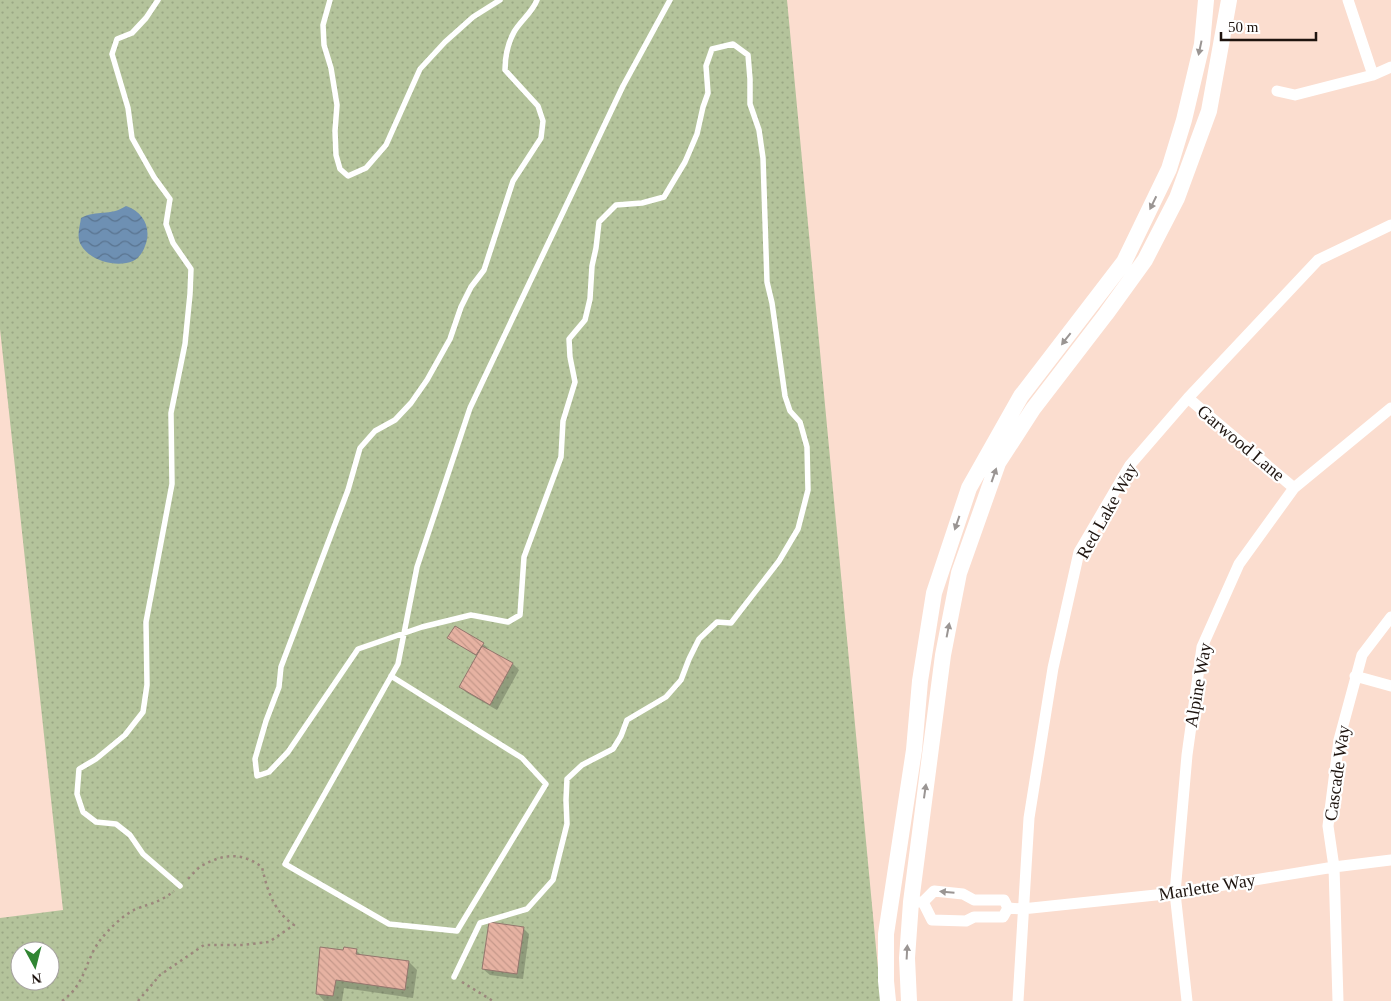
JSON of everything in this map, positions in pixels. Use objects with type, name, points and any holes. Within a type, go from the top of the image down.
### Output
[{"type":"main road","points":[[888,1001],[886,934],[914,750],[920,681],[934,593],[969,488],[1021,396],[1124,262],[1170,168],[1184,120],[1202,44],[1206,0]]},
{"type":"main road","points":[[909,1001],[907,958],[917,902],[945,646],[959,573],[998,463],[1032,409],[1106,314],[1145,260],[1177,198],[1209,111],[1230,0]]},
{"type":"main road","points":[[891,900],[917,902]]},
{"type":"street","points":[[1348,0],[1373,75]]},
{"type":"street","points":[[1277,91],[1294,94],[1373,75],[1391,67]]},
{"type":"street","name":"Red Lake Way","points":[[1018,1001],[1022,909],[1030,809],[1053,668],[1080,552],[1130,465],[1188,398],[1318,260],[1391,224]]},
{"type":"street","name":"Garwood Lane","points":[[1188,398],[1294,488]]},
{"type":"street","name":"Alpine Way","points":[[1188,1001],[1175,893],[1187,755],[1202,647],[1239,564],[1294,488],[1391,408]]},
{"type":"street","name":"Cascade Way","points":[[1338,1001],[1334,867],[1328,826],[1339,740],[1362,655],[1391,617]]},
{"type":"street","points":[[1355,676],[1391,686]]},
{"type":"street","name":"Marlette Way","points":[[1008,908],[1022,909],[1175,893],[1334,867],[1391,860]]},
{"type":"street","points":[[934,891],[963,894],[974,900],[1004,900],[1008,908],[1003,916],[974,917],[966,921],[932,920],[917,902],[934,891]]},
{"type":"street","points":[[974,900],[974,917]]},
{"type":"lane","points":[[158,0],[132,34],[117,39],[112,54],[128,108],[132,138],[154,177],[170,199],[166,224],[173,243],[191,269],[185,344],[171,413],[172,484],[146,622],[147,685],[143,712],[125,735],[96,759],[79,769],[77,794],[83,812],[96,822],[116,824],[130,836],[143,854],[180,886]]},
{"type":"lane","points":[[330,0],[323,25],[324,45],[331,68],[337,105],[336,155],[340,169],[348,176],[366,168],[386,146],[420,69],[445,42],[473,17],[500,0]]},
{"type":"lane","points":[[454,977],[480,922],[527,909],[553,880],[567,824],[567,779],[582,765],[612,749],[621,736],[627,720],[666,697],[681,680],[699,639],[717,622],[731,623],[779,561],[798,529],[808,490],[806,447],[800,422],[790,411],[785,396],[772,303],[766,282],[762,158],[759,130],[750,104],[748,55],[733,44],[712,49],[706,66],[708,93],[697,134],[685,162],[664,197],[642,203],[616,204],[599,222],[592,266],[590,299],[585,320],[569,339],[575,382],[563,420],[560,457],[524,557],[520,615],[508,622],[471,615],[404,633],[358,649],[288,752],[270,772],[257,776],[255,759],[266,720],[279,687],[281,667],[348,490],[360,448],[374,431],[395,420],[411,403],[427,380],[450,339],[461,307],[471,287],[484,270],[513,181],[541,138],[542,121],[538,106],[505,70],[505,52],[514,31],[534,8],[537,0]]},
{"type":"lane","points":[[391,676],[522,758],[546,784],[457,931],[389,924],[286,864],[391,676],[398,664],[417,567],[470,408],[623,86],[670,0]]},
{"type":"path","points":[[62,1001],[73,993],[82,980],[100,940],[119,921],[134,910],[162,900],[202,865],[231,855],[251,859],[262,867],[268,892],[285,919],[294,925],[269,942],[243,945],[204,945],[160,975],[138,1001]]},
{"type":"path","points":[[454,977],[493,1001]]},
{"type":"green space","points":[[0,0],[787,0],[881,1001],[0,1001],[0,918],[63,910],[0,329]]},
{"type":"water","points":[[126,206],[138,212],[147,227],[147,240],[140,255],[133,261],[119,264],[104,262],[85,251],[79,239],[81,218],[87,215],[114,211]]},
{"type":"building","points":[[455,626],[484,643],[476,655],[447,638]]},
{"type":"building","points":[[482,646],[513,663],[490,705],[459,687]]},
{"type":"building","points":[[489,922],[524,927],[517,974],[482,969]]},
{"type":"building","points":[[320,947],[343,950],[344,947],[357,949],[356,954],[409,961],[405,990],[336,980],[333,996],[316,994]]}]
